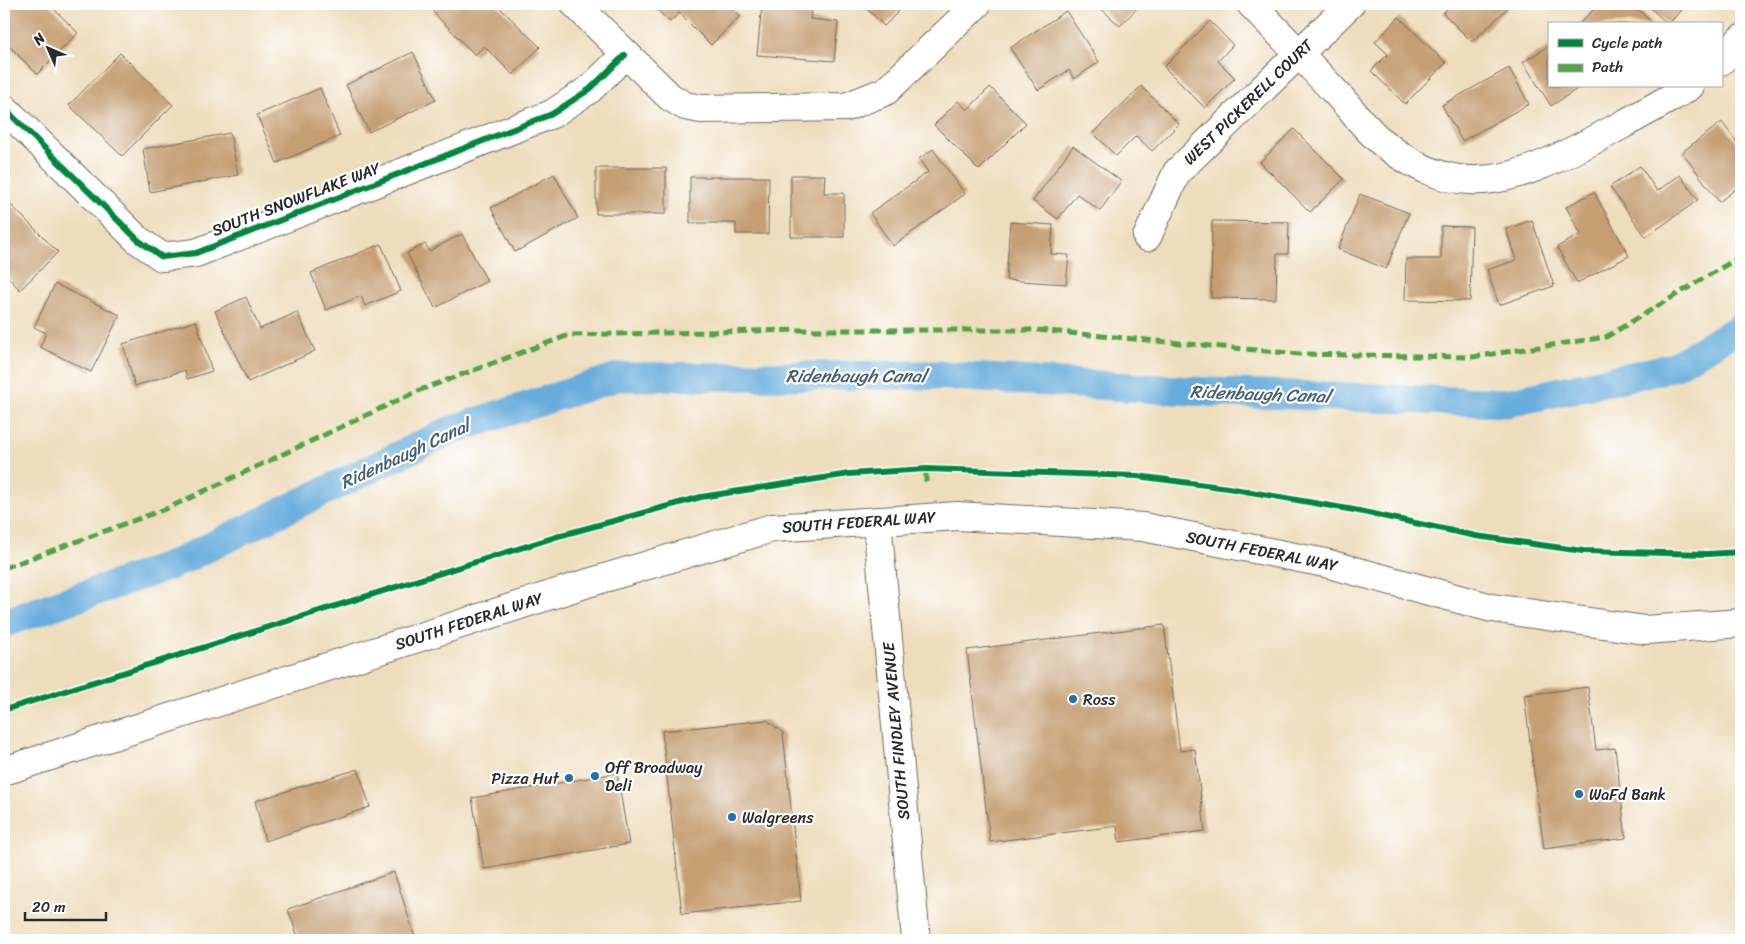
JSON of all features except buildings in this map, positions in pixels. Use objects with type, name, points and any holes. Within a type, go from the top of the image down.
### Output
[{"type":"street","points":[[575,4],[670,97],[685,106],[701,109],[846,108],[886,91],[977,4]]},
{"type":"street","points":[[1251,4],[1382,143],[1409,162],[1439,176],[1471,181],[1509,177],[1550,163],[1665,103],[1687,88]]},
{"type":"street","name":"WEST PICKERELL COURT","points":[[1147,237],[1177,172],[1350,4]]},
{"type":"street","points":[[1722,60],[1741,39]]},
{"type":"street","name":"SOUTH SNOWFLAKE WAY","points":[[4,108],[138,240],[162,257],[196,253],[552,114],[590,89],[625,55]]},
{"type":"street","name":"SOUTH FEDERAL WAY","points":[[4,771],[570,588],[772,528],[958,516],[1143,527],[1326,563],[1492,608],[1645,630],[1741,623]]},
{"type":"street","name":"SOUTH FINDLEY AVENUE","points":[[877,521],[916,940]]},
{"type":"waterway","name":"Ridenbaugh Canal","points":[[4,623],[172,565],[451,430],[618,377],[936,375],[1208,392],[1507,403],[1673,367],[1741,327]]},
{"type":"marked path","points":[[4,568],[168,508],[420,390],[569,335],[803,330],[1037,330],[1299,354],[1472,357],[1606,337],[1741,256]]},
{"type":"marked path","points":[[926,469],[926,482]]},
{"type":"cycle path","points":[[4,108],[138,240],[162,257],[196,253],[552,114],[590,89],[625,55]]},
{"type":"cycle path","points":[[4,710],[562,535],[701,497],[849,474],[926,469],[1137,476],[1228,488],[1354,510],[1476,536],[1583,551],[1707,554],[1741,552]]},
{"type":"place","name":"Ross","points":[[1073,699]]},
{"type":"place","name":"Off Broadway Deli","points":[[595,776]]},
{"type":"place","name":"Pizza Hut","points":[[569,778]]},
{"type":"place","name":"WaFd Bank","points":[[1579,794]]},
{"type":"place","name":"Walgreens","points":[[732,817]]}]
